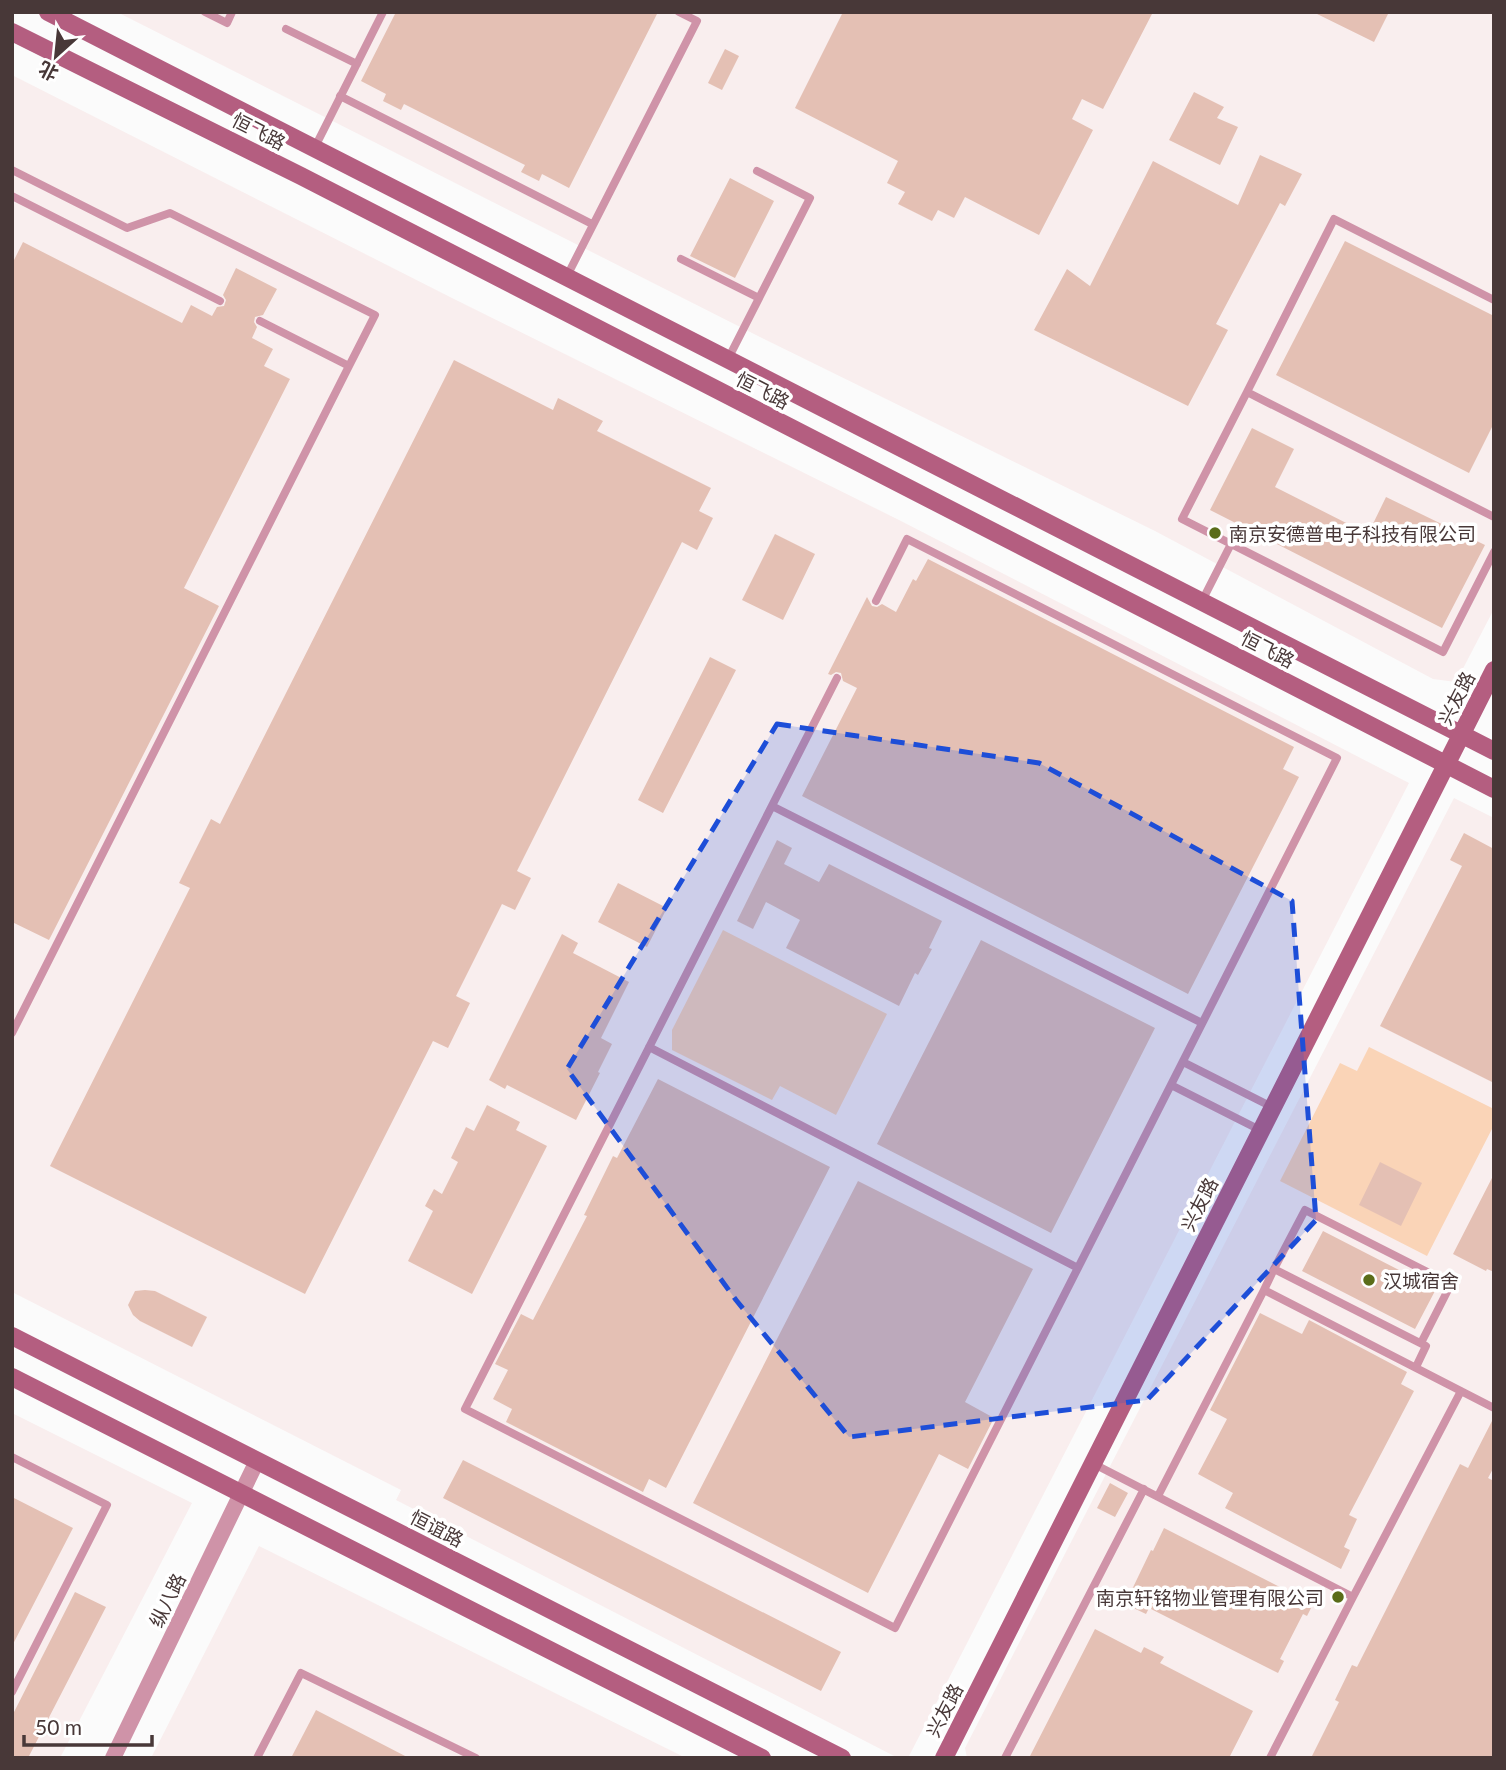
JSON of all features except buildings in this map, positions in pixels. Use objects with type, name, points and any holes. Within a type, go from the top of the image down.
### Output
[{"type":"main road","name":"恒飞路","points":[[48,12],[1494,751]]},
{"type":"main road","name":"恒飞路","points":[[12,32],[301,176],[1494,789]]},
{"type":"main road","name":"兴友路","points":[[944,1758],[1494,670]]},
{"type":"main road","name":"恒谊路","points":[[12,1336],[842,1758]]},
{"type":"main road","points":[[12,1377],[762,1758]]},
{"type":"street","name":"纵八路","points":[[113,1758],[257,1461]]},
{"type":"lane","points":[[205,12],[226,23],[232,12]]},
{"type":"lane","points":[[315,148],[383,12]]},
{"type":"lane","points":[[566,278],[696,21],[679,12]]},
{"type":"lane","points":[[286,29],[357,64]]},
{"type":"lane","points":[[341,96],[592,224]]},
{"type":"lane","points":[[12,170],[127,228],[170,213],[375,315],[12,1033]]},
{"type":"lane","points":[[728,359],[810,198],[757,171]]},
{"type":"lane","points":[[12,196],[220,301]]},
{"type":"lane","points":[[1494,300],[1334,219],[1182,519],[1443,652],[1494,552]]},
{"type":"lane","points":[[681,259],[759,299]]},
{"type":"lane","points":[[260,321],[349,366]]},
{"type":"lane","points":[[1247,391],[1494,517]]},
{"type":"lane","points":[[836,678],[465,1409],[895,1628],[1337,758],[907,539],[876,601]]},
{"type":"lane","points":[[1202,601],[1231,544]]},
{"type":"lane","points":[[772,806],[1202,1023]]},
{"type":"lane","points":[[649,1047],[1078,1268]]},
{"type":"lane","points":[[1183,1062],[1272,1107]]},
{"type":"lane","points":[[1171,1085],[1260,1130]]},
{"type":"lane","points":[[1158,1496],[1305,1210],[1451,1284],[1421,1343]]},
{"type":"lane","points":[[1274,1269],[1426,1346],[1416,1367]]},
{"type":"lane","points":[[1264,1290],[1494,1408]]},
{"type":"lane","points":[[1270,1758],[1461,1391]]},
{"type":"lane","points":[[12,1457],[107,1504],[12,1692]]},
{"type":"lane","points":[[1092,1463],[1353,1597]]},
{"type":"lane","points":[[1005,1758],[1144,1489]]},
{"type":"lane","points":[[257,1758],[301,1673],[476,1758]]},
{"type":"highlighted area","points":[[777,724],[1039,763],[1292,901],[1316,1220],[1147,1400],[849,1437],[736,1300],[567,1069]]},
{"type":"shaded area","points":[[117,12],[1494,12],[1494,609],[1456,682],[1433,679],[1155,531],[758,336]]},
{"type":"shaded area","points":[[12,75],[899,520],[1409,783],[908,1758],[898,1758],[396,1500],[401,1490],[12,1292]]},
{"type":"shaded area","points":[[1454,798],[1494,818],[1494,1758],[967,1758],[965,1748]]},
{"type":"shaded area","points":[[723,930],[887,1014],[836,1115],[780,1086],[772,1100],[672,1050],[672,1030]]},
{"type":"shaded area","points":[[1369,1047],[1494,1109],[1494,1125],[1427,1256],[1280,1181],[1340,1063],[1357,1071]]},
{"type":"shaded area","points":[[12,1413],[192,1503],[60,1758],[12,1758]]},
{"type":"shaded area","points":[[259,1546],[686,1758],[151,1758]]},
{"type":"place","name":"南京安德普电子科技有限公司","points":[[1215,533]]},
{"type":"place","name":"汉城宿舍","points":[[1369,1280]]},
{"type":"place","name":"南京轩铭物业管理有限公司","points":[[1338,1597]]}]
